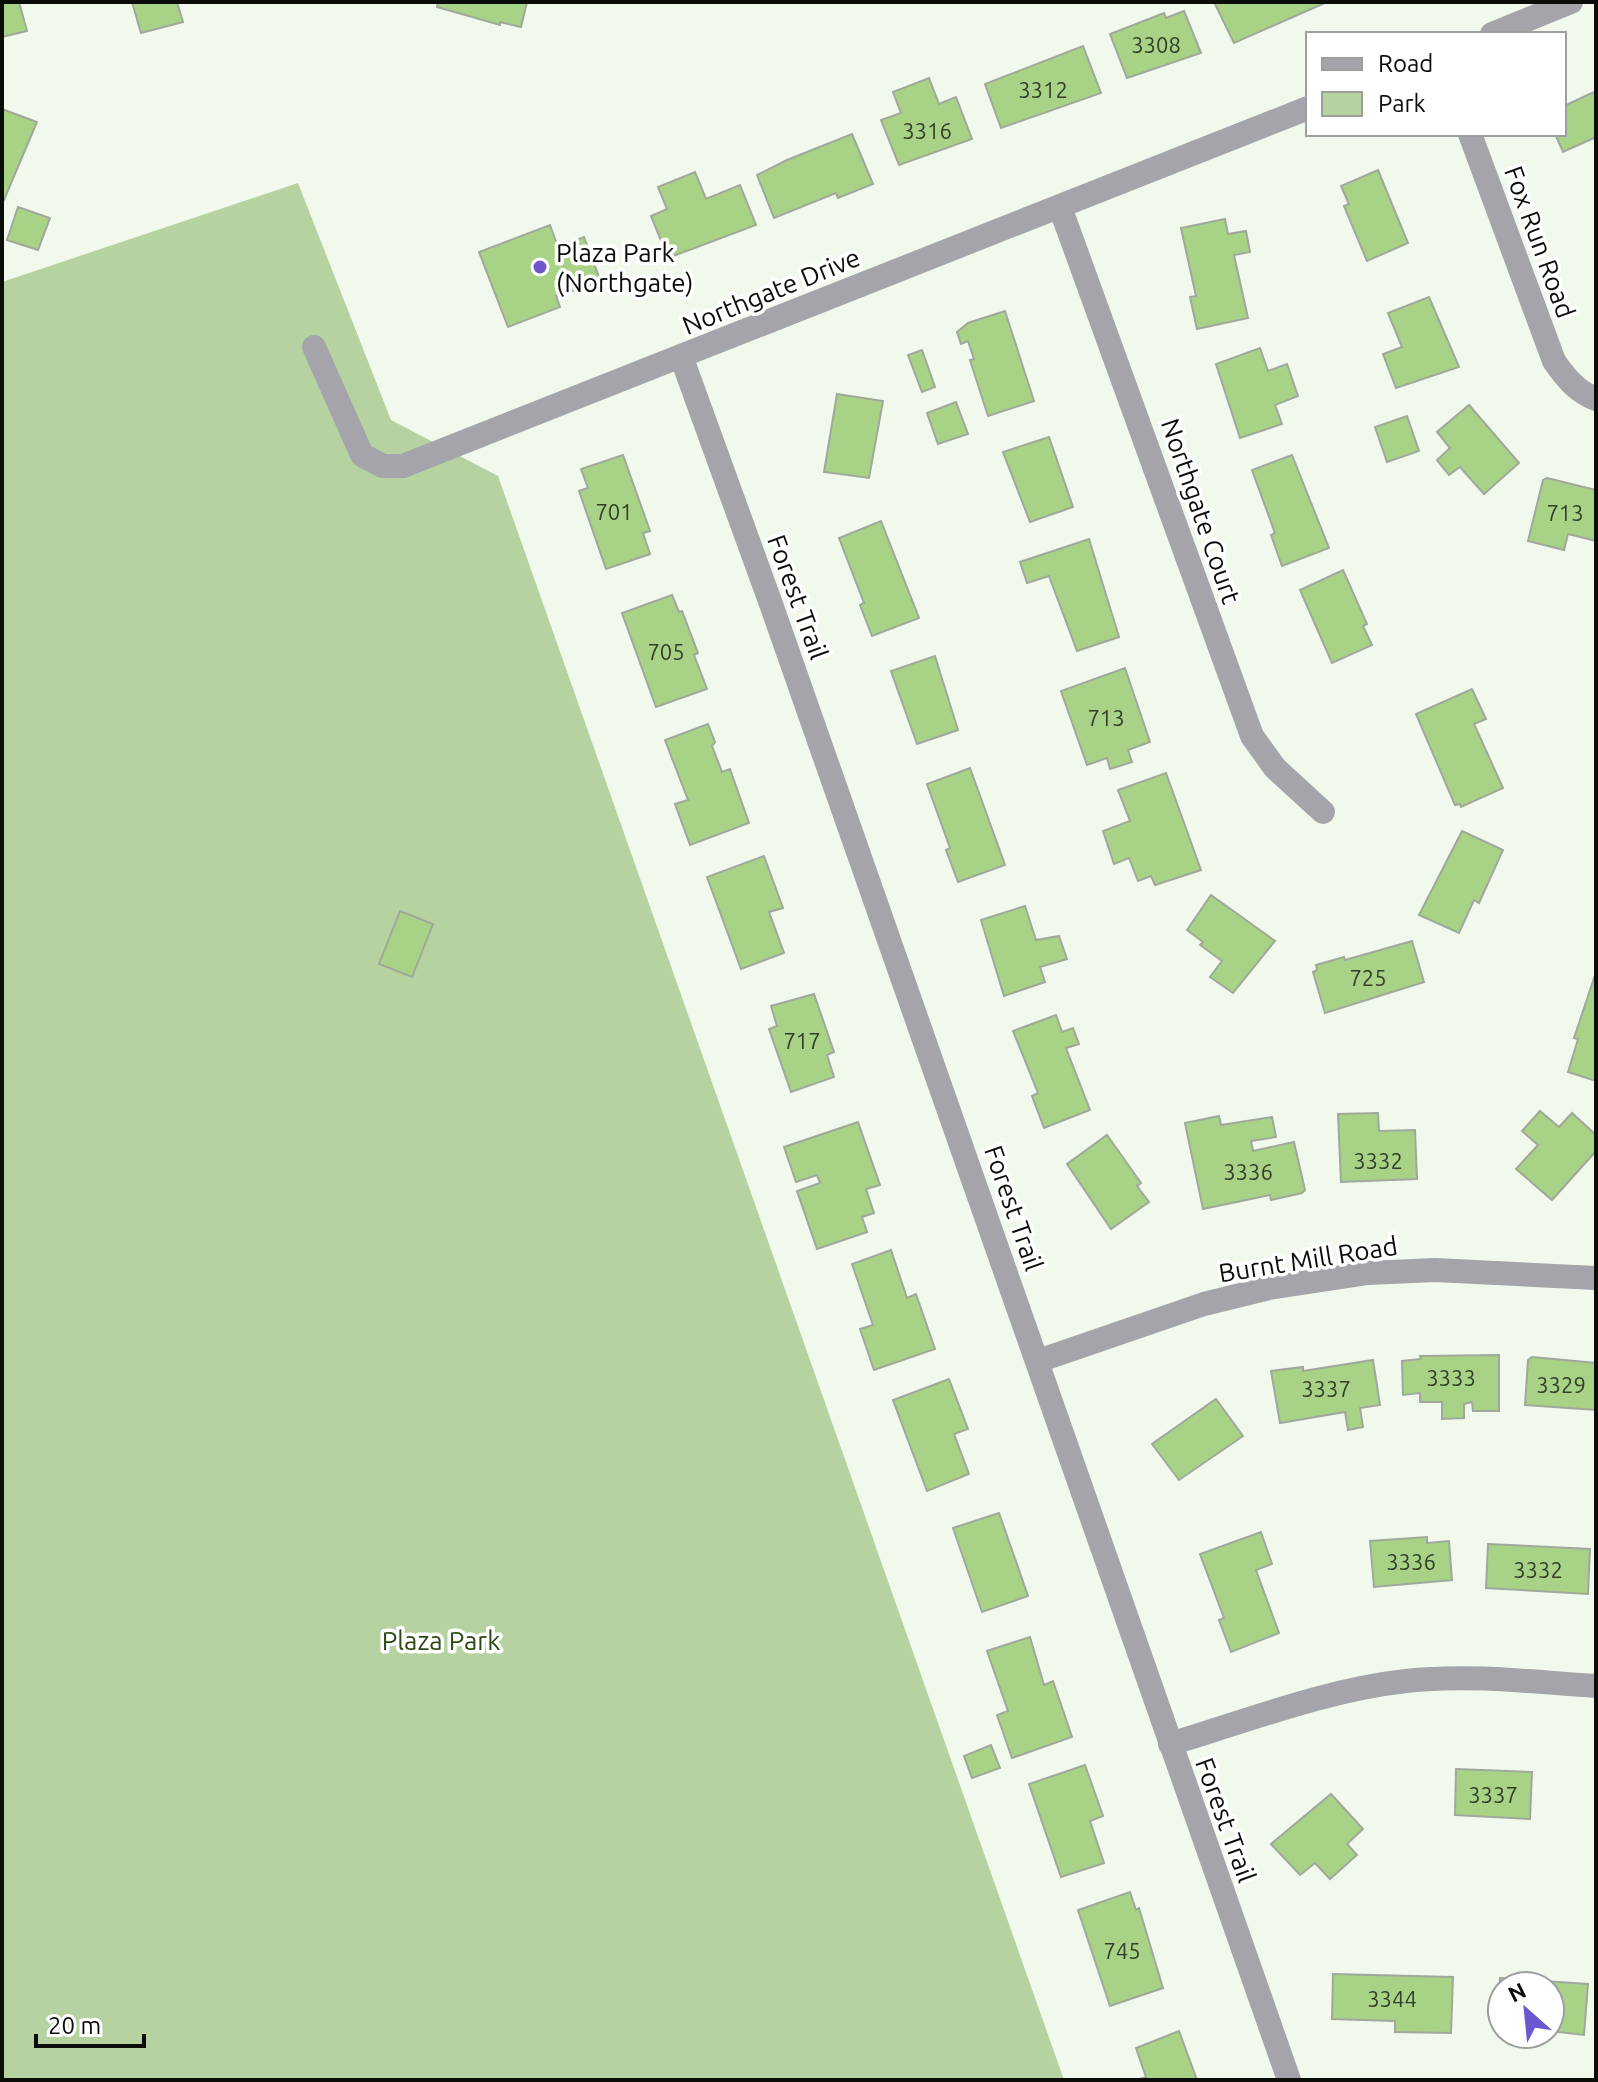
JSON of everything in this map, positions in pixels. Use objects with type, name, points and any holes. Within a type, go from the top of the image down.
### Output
[{"type":"street","points":[[1497,32],[1571,2]]},
{"type":"street","name":"Northgate Drive","points":[[314,347],[362,455],[383,466],[403,466],[1306,109]]},
{"type":"street","name":"Fox Run Road","points":[[1471,136],[1554,361],[1567,379],[1596,399]]},
{"type":"street","name":"Northgate Court","points":[[1060,207],[1252,736],[1275,768],[1323,812]]},
{"type":"street","name":"Forest Trail","points":[[681,356],[787,648],[1289,2080]]},
{"type":"street","name":"Burnt Mill Road","points":[[1038,1361],[1204,1304],[1269,1288],[1368,1273],[1435,1270],[1596,1278]]},
{"type":"street","points":[[1170,1744],[1339,1692],[1407,1681],[1476,1678],[1596,1686]]},
{"type":"green space","name":"Plaza Park","points":[[298,183],[391,420],[498,476],[1064,2080],[2,2080],[2,282]]},
{"type":"building","points":[[2,2],[19,2],[27,31],[2,37]]},
{"type":"building","points":[[132,2],[177,2],[183,22],[141,33]]},
{"type":"building","points":[[438,2],[527,2],[521,27],[500,22],[500,25],[437,7]]},
{"type":"building","points":[[1214,2],[1327,2],[1234,43]]},
{"type":"building","points":[[1184,11],[1201,53],[1127,78],[1110,34],[1164,13],[1166,18]]},
{"type":"building","points":[[1083,46],[1101,93],[1001,128],[985,84]]},
{"type":"building","points":[[929,78],[939,104],[956,97],[972,139],[899,165],[881,120],[901,113],[893,92]]},
{"type":"building","points":[[1596,91],[1596,137],[1563,152],[1556,136],[1566,136],[1566,105]]},
{"type":"building","points":[[2,109],[37,122],[4,200],[2,199]]},
{"type":"building","points":[[852,134],[873,184],[838,198],[836,193],[774,218],[757,175]]},
{"type":"building","points":[[1378,170],[1408,243],[1367,261],[1344,206],[1349,204],[1341,186]]},
{"type":"building","points":[[695,172],[706,199],[740,185],[756,225],[668,258],[651,216],[667,209],[658,187]]},
{"type":"building","points":[[18,207],[50,218],[38,250],[7,240]]},
{"type":"building","points":[[1225,219],[1228,234],[1246,231],[1250,252],[1234,255],[1248,318],[1197,329],[1190,297],[1196,296],[1181,228]]},
{"type":"building","name":"Plaza Park (Northgate)","points":[[550,225],[558,247],[584,237],[601,282],[556,296],[560,307],[508,327],[479,252]]},
{"type":"building","points":[[1429,297],[1459,367],[1396,388],[1383,354],[1402,347],[1388,313]]},
{"type":"building","points":[[1005,311],[1034,401],[988,416],[970,360],[974,359],[968,341],[961,344],[957,332],[968,323]]},
{"type":"building","points":[[1260,348],[1268,371],[1287,364],[1298,396],[1275,405],[1282,424],[1240,438],[1216,364]]},
{"type":"building","points":[[922,350],[935,387],[922,392],[908,355]]},
{"type":"building","points":[[837,394],[883,401],[869,478],[824,472]]},
{"type":"building","points":[[956,402],[968,434],[938,444],[927,413]]},
{"type":"building","points":[[1469,405],[1519,463],[1484,494],[1460,467],[1449,475],[1437,460],[1450,448],[1437,432]]},
{"type":"building","points":[[1407,416],[1419,451],[1387,462],[1375,427]]},
{"type":"building","points":[[1049,437],[1073,507],[1030,522],[1003,452]]},
{"type":"building","points":[[623,455],[650,531],[643,533],[650,554],[606,569],[579,491],[588,488],[581,469]]},
{"type":"building","points":[[1292,455],[1329,548],[1282,566],[1271,535],[1275,533],[1252,470]]},
{"type":"building","points":[[1547,478],[1596,490],[1596,541],[1568,534],[1564,550],[1528,541],[1543,480]]},
{"type":"building","points":[[881,521],[919,618],[872,636],[860,605],[864,603],[839,538]]},
{"type":"building","points":[[1089,539],[1119,637],[1077,651],[1049,576],[1027,583],[1020,562]]},
{"type":"building","points":[[1343,570],[1367,624],[1363,626],[1372,645],[1332,663],[1300,590]]},
{"type":"building","points":[[672,595],[679,612],[682,611],[698,653],[694,655],[707,689],[656,707],[622,613]]},
{"type":"building","points":[[935,656],[958,730],[917,744],[891,671]]},
{"type":"building","points":[[1125,668],[1150,742],[1128,750],[1132,762],[1110,769],[1107,758],[1087,765],[1061,691]]},
{"type":"building","points":[[1472,689],[1486,719],[1474,724],[1503,788],[1461,807],[1460,804],[1455,805],[1416,714]]},
{"type":"building","points":[[708,724],[722,772],[730,769],[749,823],[690,845],[675,804],[688,800],[665,740]]},
{"type":"building","points":[[970,768],[1005,865],[958,882],[946,850],[950,848],[927,784]]},
{"type":"building","points":[[1166,773],[1201,870],[1155,885],[1151,876],[1138,881],[1129,858],[1114,864],[1103,831],[1130,821],[1118,790]]},
{"type":"building","points":[[1462,831],[1503,850],[1479,903],[1474,900],[1459,933],[1419,915]]},
{"type":"building","points":[[764,856],[783,908],[769,912],[784,953],[741,969],[707,877]]},
{"type":"building","points":[[1211,895],[1275,941],[1233,993],[1210,977],[1222,961],[1200,945],[1203,942],[1187,930]]},
{"type":"building","points":[[1025,906],[1036,940],[1059,936],[1067,959],[1040,967],[1045,982],[1004,996],[981,920]]},
{"type":"building","points":[[400,911],[433,924],[412,977],[379,964]]},
{"type":"building","points":[[1412,941],[1424,982],[1325,1013],[1313,972],[1317,970],[1316,965]]},
{"type":"building","points":[[1596,972],[1596,1081],[1568,1072],[1578,1039],[1574,1038]]},
{"type":"building","points":[[814,994],[834,1052],[827,1055],[834,1077],[791,1092],[769,1029],[777,1026],[771,1006]]},
{"type":"building","points":[[1056,1015],[1062,1032],[1073,1028],[1079,1044],[1066,1048],[1090,1110],[1044,1128],[1032,1096],[1038,1093],[1013,1031]]},
{"type":"building","points":[[1540,1111],[1559,1127],[1572,1113],[1596,1135],[1596,1151],[1552,1200],[1516,1169],[1538,1145],[1522,1131]]},
{"type":"building","points":[[1378,1113],[1379,1131],[1415,1130],[1417,1179],[1341,1182],[1338,1114]]},
{"type":"building","points":[[1219,1116],[1221,1125],[1272,1117],[1276,1137],[1251,1141],[1253,1151],[1294,1142],[1305,1190],[1271,1200],[1270,1195],[1203,1209],[1185,1123]]},
{"type":"building","points":[[858,1122],[880,1185],[866,1189],[874,1213],[862,1217],[867,1232],[817,1249],[797,1191],[820,1183],[817,1175],[796,1182],[784,1147]]},
{"type":"building","points":[[1107,1135],[1141,1183],[1137,1186],[1149,1202],[1111,1229],[1067,1164]]},
{"type":"building","points":[[891,1250],[907,1298],[916,1294],[935,1349],[874,1370],[860,1329],[873,1325],[852,1264]]},
{"type":"building","points":[[1499,1355],[1499,1411],[1473,1411],[1472,1402],[1464,1404],[1464,1418],[1442,1419],[1442,1402],[1420,1402],[1420,1393],[1403,1395],[1402,1361],[1421,1359],[1420,1356]]},
{"type":"building","points":[[1532,1357],[1596,1363],[1596,1410],[1525,1405],[1528,1360]]},
{"type":"building","points":[[1373,1360],[1380,1405],[1360,1408],[1363,1427],[1348,1430],[1345,1412],[1280,1423],[1271,1371],[1303,1367],[1303,1371]]},
{"type":"building","points":[[949,1379],[968,1429],[954,1434],[969,1474],[927,1491],[893,1400]]},
{"type":"building","points":[[1216,1399],[1243,1436],[1179,1480],[1152,1444]]},
{"type":"building","points":[[999,1513],[1028,1596],[982,1612],[953,1528]]},
{"type":"building","points":[[1261,1532],[1272,1564],[1256,1570],[1279,1633],[1231,1652],[1219,1620],[1224,1618],[1200,1554]]},
{"type":"building","points":[[1427,1537],[1427,1543],[1449,1541],[1452,1580],[1374,1587],[1370,1541]]},
{"type":"building","points":[[1488,1544],[1590,1549],[1588,1594],[1486,1588]]},
{"type":"building","points":[[1030,1637],[1044,1685],[1053,1681],[1072,1737],[1012,1758],[997,1715],[1008,1711],[987,1651]]},
{"type":"building","points":[[991,1745],[1000,1768],[972,1778],[964,1756]]},
{"type":"building","points":[[1085,1765],[1103,1816],[1090,1821],[1104,1863],[1061,1877],[1029,1784]]},
{"type":"building","points":[[1456,1769],[1532,1772],[1530,1819],[1455,1815]]},
{"type":"building","points":[[1331,1794],[1363,1829],[1347,1844],[1357,1855],[1330,1879],[1315,1863],[1300,1875],[1271,1844]]},
{"type":"building","points":[[1130,1892],[1136,1910],[1139,1908],[1163,1988],[1110,2006],[1078,1910]]},
{"type":"building","points":[[1333,1974],[1453,1977],[1451,2033],[1395,2032],[1395,2021],[1332,2019]]},
{"type":"building","points":[[1566,1982],[1588,1984],[1584,2035],[1566,2033]]},
{"type":"building","points":[[1179,2031],[1197,2080],[1137,2080],[1146,2077],[1136,2048]]},
{"type":"place","name":"Plaza Park (Northgate)","points":[[540,267]]}]
